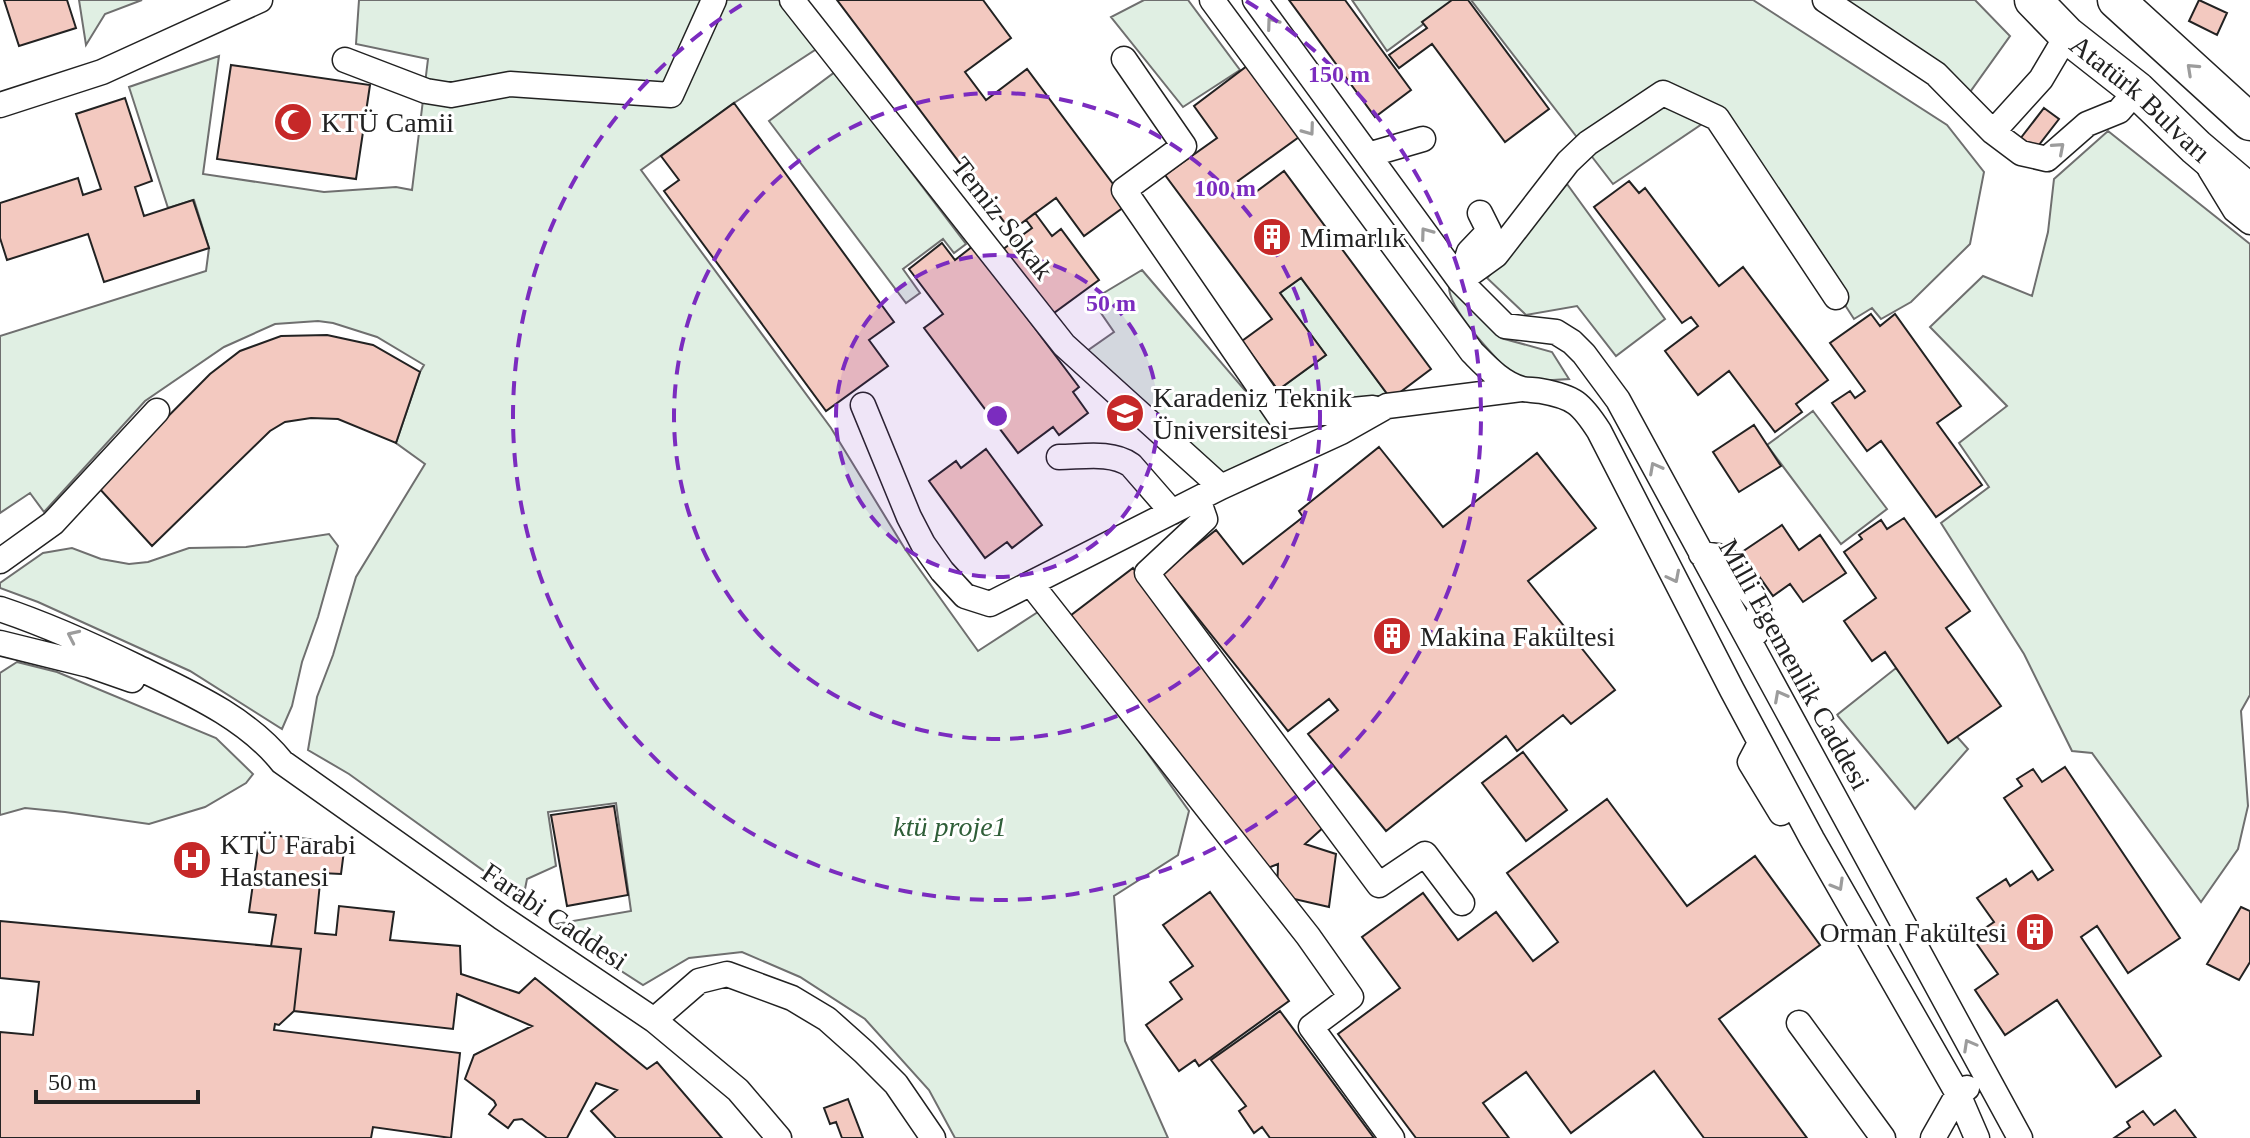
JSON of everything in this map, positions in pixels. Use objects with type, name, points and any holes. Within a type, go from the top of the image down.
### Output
[{"type":"highway","name":"Atatürk Bulvarı","points":[[2033,0],[2067,35],[2137,90],[2250,193]]},
{"type":"highway","name":"Atatürk Bulvarı","points":[[2116,0],[2250,122]]},
{"type":"street","points":[[0,105],[102,72],[260,0]]},
{"type":"street","points":[[345,60],[426,91],[451,95],[510,84],[671,95],[714,0]]},
{"type":"street","name":"Temiz Sokak","points":[[792,0],[1064,345],[1221,487]]},
{"type":"street","points":[[1212,0],[1472,352],[1495,375],[1521,389]]},
{"type":"street","name":"Milli Egemenlik Caddesi","points":[[1255,0],[1460,281],[1505,326],[1556,332],[1578,348],[1618,400],[2020,1138]]},
{"type":"street","points":[[1825,0],[1936,74],[1993,132],[2021,153],[2047,159],[2087,124],[2119,111],[2137,90]]},
{"type":"street","points":[[1993,132],[2041,79],[2067,35]]},
{"type":"street","points":[[1124,59],[1184,146],[1124,190],[1280,417],[1521,389],[1569,398],[1585,409],[1812,839],[1958,1094],[1977,1138]]},
{"type":"street","points":[[1413,272],[1460,281],[1496,255],[1568,162],[1588,143],[1663,93],[1717,118],[1836,297]]},
{"type":"street","points":[[1368,155],[1423,139]]},
{"type":"street","points":[[2196,147],[2235,210],[2250,222]]},
{"type":"street","points":[[1460,281],[1469,252],[1489,231],[1480,213]]},
{"type":"street","points":[[1472,352],[1473,395]]},
{"type":"street","points":[[1569,398],[1596,369]]},
{"type":"street","points":[[863,405],[923,544],[965,596],[990,604],[1221,487],[1341,432],[1387,406]]},
{"type":"street","points":[[0,561],[53,523],[157,411]]},
{"type":"street","points":[[1059,457],[1112,456],[1123,459],[1172,512]]},
{"type":"street","points":[[1198,499],[1205,519],[1147,573],[1379,885],[1425,854],[1462,903]]},
{"type":"street","points":[[1031,584],[1308,936],[1351,997],[1311,1027],[1392,1138]]},
{"type":"street","points":[[0,640],[6,611]]},
{"type":"street","name":"Farabi Caddesi","points":[[6,611],[63,631],[199,697],[269,747],[282,762],[501,917],[654,1020],[738,1090],[779,1138]]},
{"type":"street","name":"Farabi Caddesi","points":[[0,640],[130,678],[215,726],[262,760],[282,762]]},
{"type":"street","points":[[654,1020],[699,981],[727,974],[792,998],[827,1019],[864,1052],[896,1084],[933,1138]]},
{"type":"street","points":[[1799,1023],[1883,1138]]},
{"type":"street","points":[[1933,1138],[1958,1094],[1986,1077]]},
{"type":"green space","points":[[79,0],[142,0],[105,14],[86,45]]},
{"type":"green space","name":"ktü proje1","points":[[359,0],[779,0],[821,46],[734,103],[641,170],[831,428],[905,549],[978,651],[1044,608],[1189,811],[1178,855],[1114,896],[1125,1041],[1168,1138],[955,1138],[929,1090],[865,1019],[800,977],[742,952],[689,958],[643,985],[550,925],[631,911],[616,803],[548,812],[556,866],[527,879],[523,899],[349,774],[308,750],[317,697],[356,577],[425,464],[396,443],[424,365],[377,337],[318,321],[275,324],[224,347],[145,401],[44,512],[30,493],[0,513],[0,336],[206,271],[209,248],[194,200],[168,208],[129,87],[219,56],[203,174],[324,192],[396,187],[412,190],[428,59],[356,44]]},
{"type":"green space","points":[[1144,0],[1188,0],[1240,70],[1183,107],[1111,17]]},
{"type":"green space","points":[[1352,0],[1456,0],[1387,51]]},
{"type":"green space","points":[[1471,0],[1753,0],[1947,125],[1984,172],[1970,244],[1911,302],[1881,319],[1872,308],[1854,319],[1720,112],[1613,184]]},
{"type":"green space","points":[[1840,0],[1975,0],[2010,36],[1970,92]]},
{"type":"green space","points":[[835,72],[966,244],[954,253],[943,239],[903,269],[920,293],[906,303],[769,121]]},
{"type":"green space","points":[[2108,131],[2250,244],[2250,695],[2241,711],[2248,806],[2238,849],[2201,902],[2092,753],[2072,751],[2024,654],[1941,523],[1989,487],[1959,443],[2007,406],[1930,327],[1983,276],[2032,296],[2048,232],[2054,179]]},
{"type":"green space","points":[[1567,184],[1665,319],[1616,356],[1577,306],[1526,315],[1487,278]]},
{"type":"green space","points":[[1142,270],[1290,443],[1213,483],[1087,351],[1114,332],[1092,300]]},
{"type":"green space","points":[[1301,278],[1391,399],[1291,409],[1278,390],[1326,355],[1280,293]]},
{"type":"green space","points":[[1457,285],[1501,338],[1552,352],[1569,379],[1519,382],[1477,337],[1457,310],[1449,287]]},
{"type":"green space","points":[[1813,411],[1887,509],[1841,544],[1767,445]]},
{"type":"green space","points":[[329,534],[338,546],[302,662],[292,706],[282,729],[190,671],[0,588],[0,583],[43,553],[72,548],[101,559],[129,564],[148,562],[189,548],[246,547]]},
{"type":"green space","points":[[17,662],[57,672],[216,738],[253,774],[246,783],[205,807],[149,824],[25,808],[0,815],[0,673]]},
{"type":"green space","points":[[1896,668],[1968,749],[1915,809],[1837,715]]},
{"type":"building","points":[[4,0],[67,0],[76,28],[19,46]]},
{"type":"building","points":[[837,0],[983,0],[1011,38],[965,72],[986,100],[1027,69],[1128,204],[1084,236],[1056,198],[1011,231]]},
{"type":"building","points":[[1289,0],[1345,0],[1411,90],[1375,117]]},
{"type":"building","points":[[1452,0],[1468,0],[1549,109],[1505,142],[1432,44],[1399,68],[1389,55],[1427,28],[1422,22]]},
{"type":"building","points":[[2199,0],[2227,13],[2217,35],[2189,21]]},
{"type":"building","name":"KTÜ Camii","points":[[231,65],[370,85],[356,179],[217,159]]},
{"type":"building","name":"Mimarlık","points":[[1247,66],[1299,137],[1238,181],[1249,197],[1284,171],[1431,369],[1391,399],[1301,278],[1280,293],[1326,355],[1278,390],[1242,341],[1272,319],[1165,175],[1217,138],[1194,106]]},
{"type":"building","points":[[125,98],[152,181],[135,187],[144,216],[193,200],[209,248],[104,282],[88,234],[7,260],[0,238],[0,203],[78,178],[83,195],[101,189],[76,114]]},
{"type":"building","points":[[734,103],[894,322],[869,340],[888,366],[826,411],[664,191],[679,180],[661,156]]},
{"type":"building","points":[[2044,108],[2059,119],[2035,150],[2020,139]]},
{"type":"building","points":[[1629,181],[1639,193],[1645,188],[1719,286],[1743,267],[1828,380],[1796,404],[1802,412],[1775,432],[1729,371],[1698,395],[1665,351],[1698,326],[1691,317],[1682,323],[1594,207]]},
{"type":"building","points":[[1035,213],[1052,236],[1061,229],[1099,280],[1047,318],[998,253],[1032,228],[1026,220]]},
{"type":"building","points":[[942,243],[955,260],[973,246],[1079,387],[1073,392],[1088,413],[1059,435],[1053,427],[1018,453],[924,328],[943,314],[909,269]]},
{"type":"building","points":[[1871,314],[1880,326],[1895,314],[1961,406],[1937,423],[1982,485],[1936,517],[1881,441],[1867,451],[1832,403],[1850,391],[1855,398],[1865,391],[1830,343]]},
{"type":"building","points":[[327,335],[373,345],[420,372],[396,443],[338,419],[311,418],[285,422],[270,431],[152,546],[98,487],[210,374],[240,351],[281,336]]},
{"type":"building","points":[[1754,425],[1781,466],[1739,492],[1713,452]]},
{"type":"building","name":"Makina Fakültesi","points":[[1379,447],[1443,527],[1537,453],[1596,528],[1528,581],[1615,690],[1571,724],[1563,715],[1517,751],[1506,736],[1386,831],[1308,734],[1338,710],[1329,699],[1288,731],[1162,573],[1216,530],[1243,564],[1303,517],[1299,511]]},
{"type":"building","points":[[986,449],[1042,525],[1012,548],[1007,542],[985,558],[929,481],[956,461],[961,468]]},
{"type":"building","points":[[1904,518],[1970,611],[1946,628],[2001,706],[1948,743],[1885,652],[1872,661],[1844,621],[1876,598],[1844,552],[1862,539],[1859,535],[1881,520],[1887,529]]},
{"type":"building","points":[[1782,525],[1799,550],[1820,535],[1846,573],[1803,602],[1790,584],[1773,596],[1742,552]]},
{"type":"building","points":[[1133,568],[1326,825],[1305,844],[1336,854],[1329,907],[1277,895],[1278,864],[1258,872],[1066,619]]},
{"type":"building","points":[[1523,752],[1567,810],[1526,841],[1482,783]]},
{"type":"building","name":"Orman Fakültesi","points":[[2065,767],[2180,938],[2128,973],[2097,926],[2081,937],[2161,1056],[2116,1087],[2057,1000],[2005,1035],[1975,990],[1998,974],[1972,937],[1994,922],[1977,898],[2006,879],[2010,886],[2032,871],[2038,880],[2053,870],[2004,798],[2022,786],[2017,779],[2033,769],[2042,782]]},
{"type":"building","points":[[1607,799],[1687,906],[1755,856],[1820,945],[1719,1019],[1807,1138],[1704,1138],[1654,1071],[1571,1133],[1526,1072],[1483,1103],[1509,1138],[1416,1138],[1338,1034],[1400,988],[1362,937],[1423,893],[1458,940],[1496,912],[1533,961],[1558,942],[1507,873]]},
{"type":"building","points":[[614,806],[628,895],[567,906],[551,815]]},
{"type":"building","points":[[260,834],[345,843],[341,874],[321,873],[315,933],[336,935],[339,906],[394,912],[390,940],[460,946],[461,974],[519,993],[535,978],[647,1069],[657,1062],[722,1138],[616,1138],[591,1111],[617,1090],[596,1083],[567,1138],[547,1138],[522,1119],[514,1120],[508,1128],[489,1114],[496,1105],[494,1101],[465,1079],[474,1055],[532,1026],[457,994],[453,1029],[294,1011],[301,949],[271,946],[276,915],[249,912]]},
{"type":"building","points":[[1210,892],[1289,1001],[1199,1066],[1195,1060],[1179,1071],[1146,1025],[1182,999],[1170,982],[1193,966],[1163,925]]},
{"type":"building","points":[[2241,907],[2250,911],[2250,962],[2239,980],[2207,964]]},
{"type":"building","points":[[0,921],[301,949],[294,1011],[279,1025],[275,1024],[274,1030],[460,1053],[451,1138],[373,1127],[371,1138],[0,1138],[0,1032],[33,1035],[39,982],[0,978]]},
{"type":"building","points":[[1280,1011],[1374,1138],[1270,1138],[1262,1127],[1254,1133],[1239,1111],[1246,1106],[1211,1060]]},
{"type":"building","points":[[848,1099],[863,1138],[842,1138],[836,1122],[830,1124],[824,1108]]},
{"type":"building","points":[[2175,1110],[2196,1138],[2114,1138],[2130,1127],[2127,1122],[2143,1111],[2154,1125]]},
{"type":"place","name":"KTÜ Camii","points":[[293,122]]},
{"type":"place","name":"Mimarlık","points":[[1272,237]]},
{"type":"place","name":"Karadeniz Teknik Üniversitesi","points":[[1125,413]]},
{"type":"place","name":"Makina Fakültesi","points":[[1392,636]]},
{"type":"place","name":"KTÜ Farabi Hastanesi","points":[[192,860]]},
{"type":"place","name":"Orman Fakültesi","points":[[2035,932]]}]
